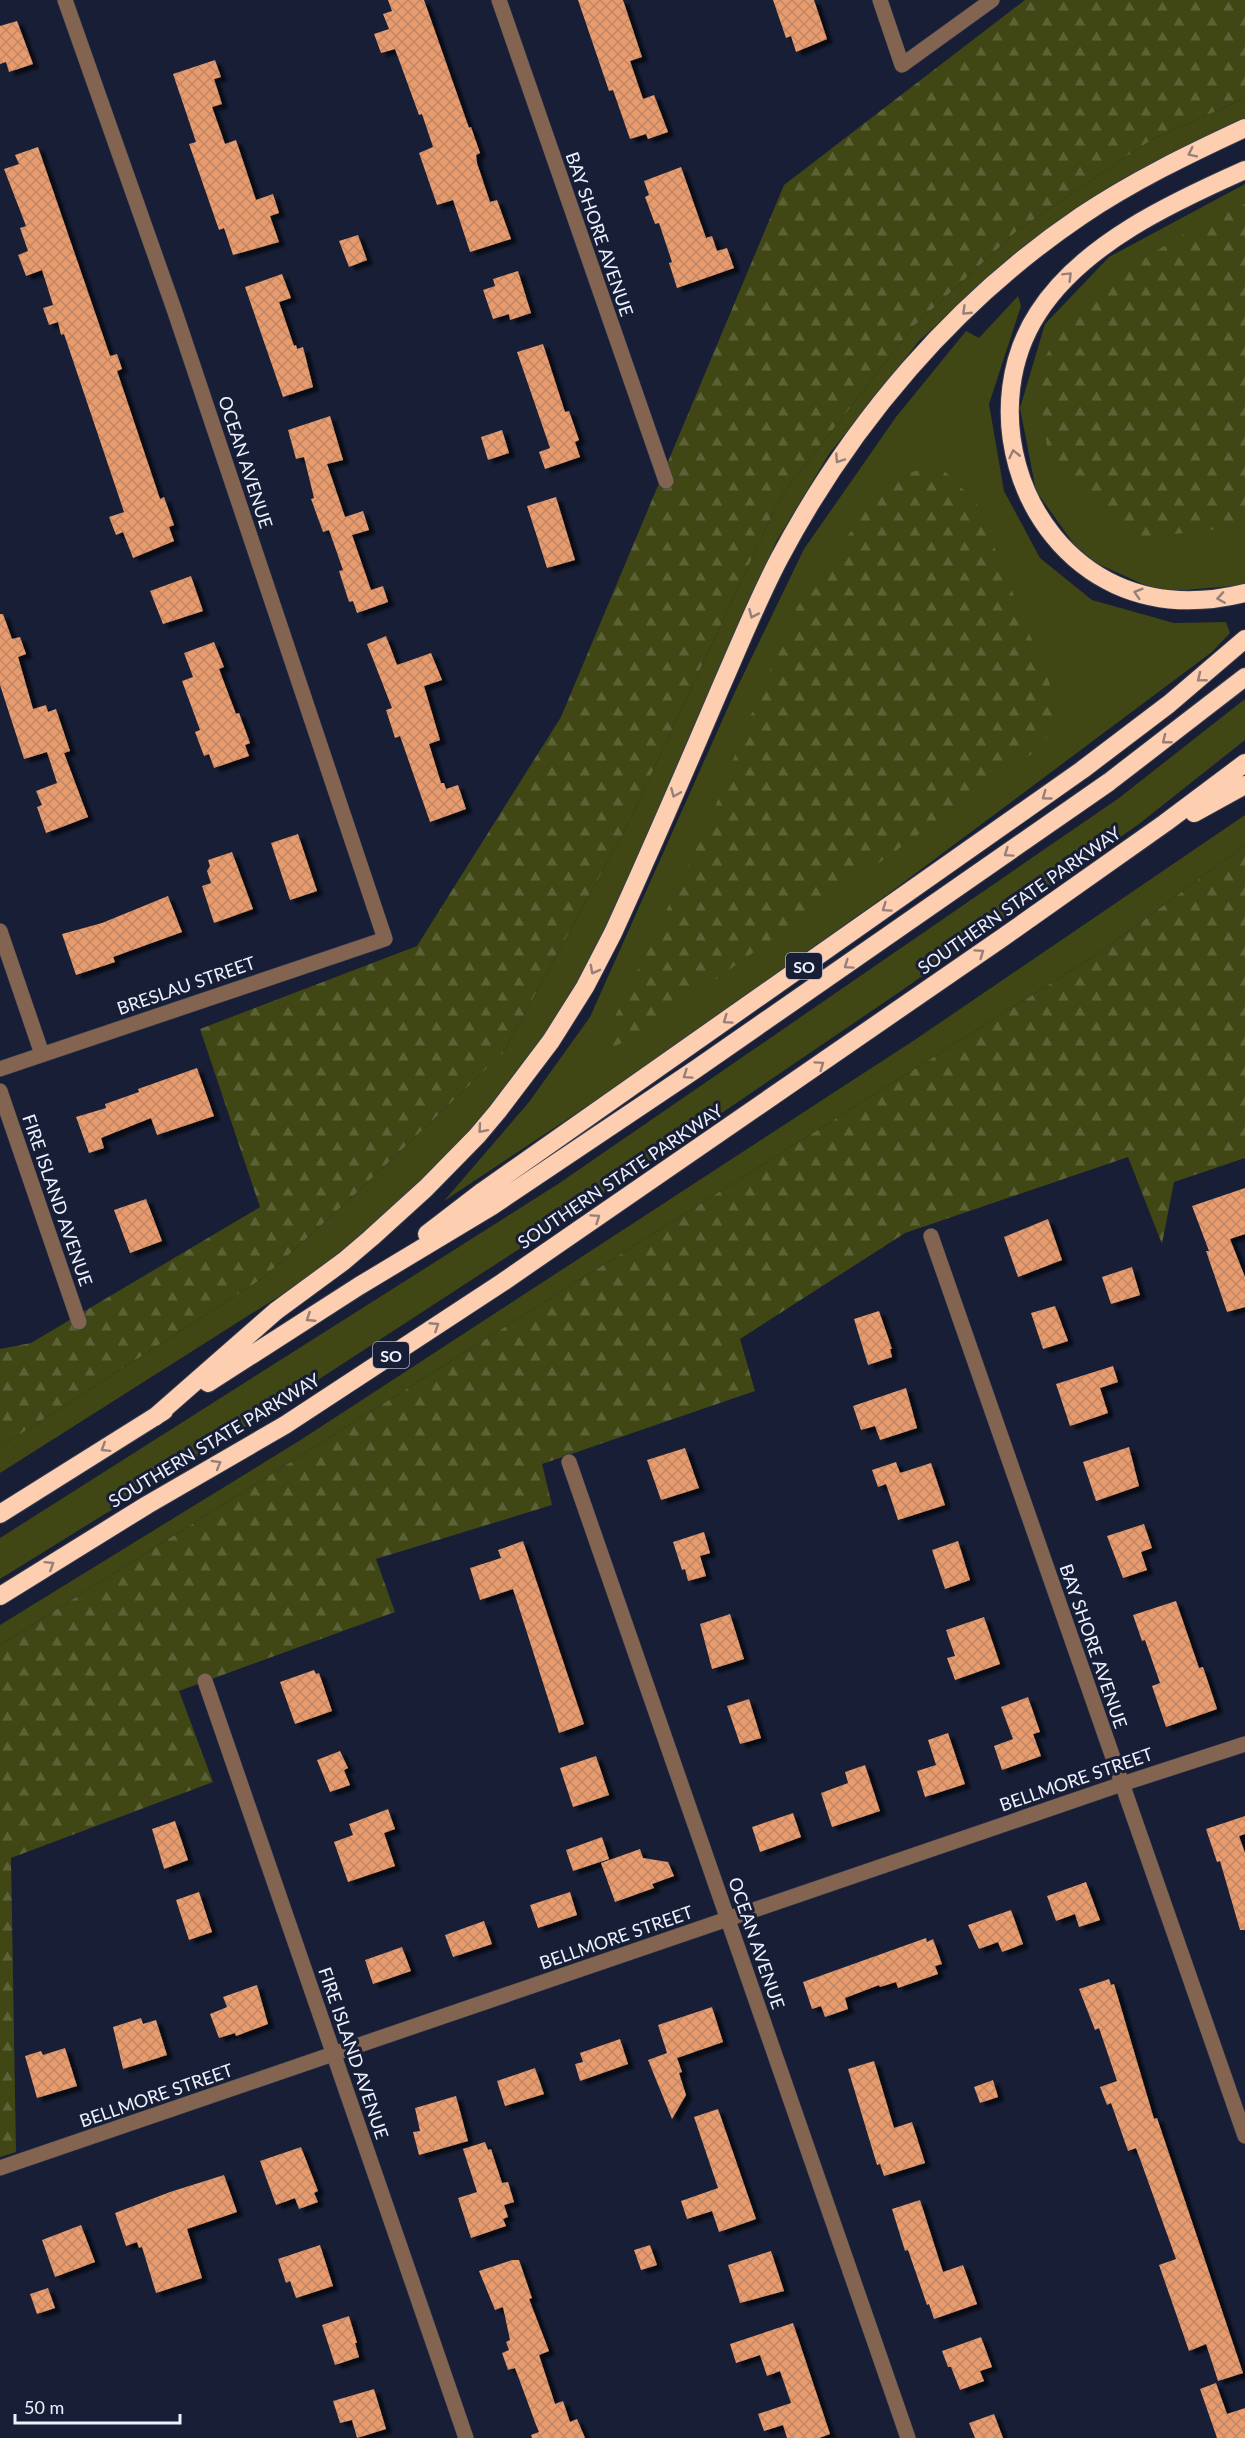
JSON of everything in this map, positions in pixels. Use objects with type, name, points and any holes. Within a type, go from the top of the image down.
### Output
[{"type":"highway","points":[[155,1417],[276,1311],[344,1261],[401,1211],[477,1136],[535,1064],[585,987],[613,933],[778,561],[827,477],[892,389],[940,335],[987,290],[1059,232],[1143,178],[1245,128]]},
{"type":"highway","points":[[1245,170],[1185,198],[1129,230],[1084,261],[1066,277],[1037,313],[1026,333],[1012,378],[1009,421],[1016,464],[1034,507],[1061,544],[1095,573],[1136,593],[1178,601],[1212,600],[1245,593]]},
{"type":"highway","name":"SO","points":[[359,1286],[483,1191],[1082,770],[1168,704],[1245,639]]},
{"type":"highway","name":"SO","points":[[0,1514],[359,1286],[492,1206],[743,1037],[1109,782],[1245,677]]},
{"type":"highway","name":"SOUTHERN STATE PARKWAY","points":[[0,1596],[147,1505],[285,1425],[502,1282],[772,1098],[1132,846],[1245,763]]},
{"type":"highway","points":[[1132,846],[1245,785]]},
{"type":"street","name":"OCEAN AVENUE","points":[[65,0],[174,309],[385,939]]},
{"type":"street","name":"BAY SHORE AVENUE","points":[[499,0],[666,481]]},
{"type":"street","points":[[880,0],[902,65],[992,0]]},
{"type":"street","points":[[0,932],[42,1054]]},
{"type":"street","name":"BRESLAU STREET","points":[[0,1068],[385,939]]},
{"type":"street","name":"FIRE ISLAND AVENUE","points":[[0,1091],[79,1322]]},
{"type":"street","name":"BAY SHORE AVENUE","points":[[931,1236],[1245,2136]]},
{"type":"street","name":"OCEAN AVENUE","points":[[569,1462],[908,2438]]},
{"type":"street","name":"FIRE ISLAND AVENUE","points":[[205,1681],[466,2438]]},
{"type":"street","name":"BELLMORE STREET","points":[[0,2168],[1245,1744]]},
{"type":"green space","points":[[1025,0],[1245,0],[1245,98],[1151,140],[1018,230],[913,327],[781,496],[627,826],[503,1053],[349,1200],[263,1278],[0,1447],[0,1349],[31,1343],[260,1207],[200,1029],[417,946],[561,717],[784,185]]},
{"type":"green space","points":[[1245,98],[1245,120],[1139,171],[1018,251],[919,341],[829,454],[776,542],[635,872],[558,1025],[435,1177],[300,1283],[0,1473],[0,1447],[263,1278],[349,1200],[503,1053],[627,826],[781,496],[913,327],[1018,230],[1151,140]]},
{"type":"green space","points":[[1245,184],[1245,585],[1160,592],[1083,557],[1036,491],[1020,408],[1045,324],[1109,257]]},
{"type":"green space","points":[[1245,204],[1245,526],[1139,538],[1048,454],[1037,370],[1082,297],[1213,216]]},
{"type":"green space","points":[[1018,296],[1021,306],[989,404],[1004,491],[1040,558],[1092,600],[1174,623],[1226,622],[1230,633],[1212,652],[888,894],[616,1087],[444,1201],[529,1102],[590,1017],[734,694],[804,549],[896,417],[966,331],[979,338]]},
{"type":"green space","points":[[938,465],[976,502],[1064,719],[1034,752],[635,1037],[597,1054],[711,818],[743,734],[797,607],[889,478]]},
{"type":"green space","points":[[1245,699],[1245,740],[1139,824],[901,991],[576,1212],[247,1426],[0,1579],[0,1538],[558,1184],[1119,798]]},
{"type":"green space","points":[[1245,815],[1245,845],[1102,951],[0,1645],[0,1625],[299,1441],[916,1039]]},
{"type":"green space","points":[[1245,845],[1245,1158],[1174,1182],[1162,1244],[1128,1157],[905,1233],[740,1339],[755,1391],[542,1464],[552,1505],[376,1559],[395,1612],[179,1691],[213,1782],[11,1858],[16,2152],[0,2157],[0,1645],[1102,951]]},
{"type":"building","points":[[388,0],[424,0],[480,153],[476,155],[477,163],[490,202],[497,200],[511,239],[470,252],[453,200],[437,205],[419,153],[433,147],[422,114],[419,115],[395,49],[381,53],[374,34],[389,29],[383,14],[392,11]]},
{"type":"building","points":[[578,0],[623,0],[642,57],[630,61],[643,99],[654,95],[668,132],[648,139],[646,134],[630,139],[613,90],[609,91]]},
{"type":"building","points":[[773,0],[814,0],[827,39],[796,52],[791,36],[786,38]]},
{"type":"building","points":[[17,21],[33,64],[9,72],[6,62],[0,64],[0,26]]},
{"type":"building","points":[[215,60],[221,77],[214,79],[222,104],[212,107],[225,144],[236,140],[256,200],[273,194],[279,213],[270,216],[279,242],[233,255],[224,228],[219,230],[189,144],[196,142],[173,74]]},
{"type":"building","points":[[38,147],[110,356],[117,354],[122,369],[117,371],[160,499],[164,497],[174,525],[169,527],[174,541],[133,558],[123,532],[116,535],[109,517],[124,512],[64,334],[61,335],[58,322],[49,325],[43,308],[53,305],[42,270],[26,276],[18,255],[28,251],[20,228],[26,226],[4,169],[19,164],[15,155]]},
{"type":"building","points":[[681,167],[706,238],[712,236],[717,251],[727,248],[734,268],[677,288],[669,263],[672,262],[659,223],[655,224],[645,197],[649,195],[644,181]]},
{"type":"building","points":[[358,235],[367,260],[349,267],[339,241]]},
{"type":"building","points":[[518,271],[531,313],[510,320],[509,314],[493,319],[483,290],[495,286],[493,279]]},
{"type":"building","points":[[282,274],[291,298],[279,302],[294,346],[296,345],[297,349],[303,347],[313,387],[283,397],[245,287]]},
{"type":"building","points":[[543,344],[565,412],[569,411],[579,440],[575,442],[580,457],[545,469],[539,452],[550,448],[517,352]]},
{"type":"building","points":[[330,416],[343,460],[327,464],[345,517],[363,511],[369,530],[352,535],[371,590],[383,586],[388,602],[357,613],[353,601],[349,602],[339,571],[343,570],[329,530],[323,532],[311,499],[314,498],[304,457],[296,459],[288,430]]},
{"type":"building","points":[[502,430],[509,453],[488,460],[481,437]]},
{"type":"building","points":[[556,497],[575,560],[547,568],[527,506]]},
{"type":"building","points":[[191,576],[203,611],[163,624],[150,591]]},
{"type":"building","points":[[0,614],[3,614],[12,639],[20,637],[26,654],[18,657],[33,709],[46,705],[48,712],[56,709],[70,751],[64,753],[88,817],[46,833],[37,807],[42,805],[36,791],[57,783],[47,752],[24,759],[0,685]]},
{"type":"building","points":[[386,636],[397,665],[431,653],[442,680],[424,686],[440,740],[429,744],[441,783],[444,783],[446,789],[458,785],[466,809],[430,822],[400,736],[395,738],[386,710],[392,708],[367,644]]},
{"type":"building","points":[[214,642],[224,667],[219,669],[250,743],[245,745],[249,756],[214,768],[209,754],[204,756],[195,732],[200,730],[182,681],[193,677],[184,653]]},
{"type":"building","points":[[298,834],[317,891],[290,900],[271,843]]},
{"type":"building","points":[[232,852],[253,909],[214,923],[202,886],[211,883],[207,871],[210,866],[208,860]]},
{"type":"building","points":[[168,896],[182,932],[113,957],[115,962],[76,975],[62,934],[102,923]]},
{"type":"building","points":[[197,1068],[214,1116],[157,1135],[151,1118],[101,1138],[104,1148],[89,1153],[76,1117],[106,1108],[105,1104],[139,1092],[138,1089]]},
{"type":"building","points":[[1245,1188],[1245,1234],[1230,1239],[1245,1277],[1245,1307],[1227,1312],[1206,1251],[1209,1251],[1192,1206]]},
{"type":"building","points":[[146,1199],[162,1241],[130,1253],[114,1210]]},
{"type":"building","points":[[1048,1219],[1062,1260],[1018,1277],[1004,1237]]},
{"type":"building","points":[[1132,1267],[1140,1295],[1111,1304],[1102,1277]]},
{"type":"building","points":[[1055,1306],[1068,1341],[1043,1349],[1031,1313]]},
{"type":"building","points":[[879,1311],[892,1349],[890,1349],[892,1357],[868,1365],[854,1319]]},
{"type":"building","points":[[1113,1366],[1118,1382],[1100,1388],[1108,1413],[1070,1426],[1056,1384]]},
{"type":"building","points":[[906,1388],[917,1428],[880,1440],[875,1426],[861,1430],[853,1406]]},
{"type":"building","points":[[1129,1447],[1139,1486],[1096,1501],[1083,1462]]},
{"type":"building","points":[[685,1448],[699,1488],[661,1500],[647,1460]]},
{"type":"building","points":[[896,1462],[900,1473],[931,1463],[945,1505],[898,1520],[886,1484],[878,1487],[872,1470]]},
{"type":"building","points":[[1144,1524],[1152,1548],[1141,1552],[1147,1570],[1123,1578],[1107,1536]]},
{"type":"building","points":[[704,1532],[710,1553],[700,1556],[706,1576],[688,1581],[673,1542]]},
{"type":"building","points":[[523,1541],[584,1724],[559,1733],[513,1589],[480,1600],[470,1568],[501,1558],[498,1550]]},
{"type":"building","points":[[958,1541],[970,1580],[945,1589],[932,1550]]},
{"type":"building","points":[[1176,1601],[1199,1668],[1203,1667],[1217,1709],[1166,1727],[1152,1686],[1160,1683],[1145,1640],[1142,1641],[1133,1615]]},
{"type":"building","points":[[730,1614],[744,1659],[712,1669],[700,1624]]},
{"type":"building","points":[[984,1617],[1000,1664],[955,1680],[947,1658],[955,1656],[946,1630]]},
{"type":"building","points":[[314,1670],[316,1674],[319,1673],[332,1711],[295,1724],[280,1682]]},
{"type":"building","points":[[1028,1697],[1040,1732],[1033,1734],[1041,1756],[1002,1770],[994,1746],[1013,1739],[1001,1707]]},
{"type":"building","points":[[749,1699],[761,1738],[740,1744],[727,1706]]},
{"type":"building","points":[[948,1733],[965,1784],[925,1797],[917,1771],[936,1765],[928,1740]]},
{"type":"building","points":[[340,1751],[348,1768],[344,1770],[350,1785],[330,1792],[317,1760]]},
{"type":"building","points":[[596,1756],[609,1795],[573,1807],[560,1768]]},
{"type":"building","points":[[865,1765],[880,1811],[832,1827],[821,1793],[848,1783],[845,1772]]},
{"type":"building","points":[[388,1809],[395,1829],[384,1833],[395,1866],[348,1882],[334,1842],[353,1835],[349,1824]]},
{"type":"building","points":[[793,1813],[801,1837],[760,1852],[752,1827]]},
{"type":"building","points":[[1245,1816],[1245,1834],[1239,1836],[1245,1853],[1245,1930],[1240,1930],[1220,1861],[1217,1862],[1206,1829]]},
{"type":"building","points":[[175,1821],[188,1860],[164,1869],[152,1829]]},
{"type":"building","points":[[602,1837],[609,1859],[573,1871],[566,1850]]},
{"type":"building","points":[[640,1849],[643,1858],[668,1862],[674,1876],[652,1884],[654,1888],[615,1902],[601,1863]]},
{"type":"building","points":[[1086,1882],[1100,1920],[1079,1927],[1075,1914],[1056,1921],[1047,1896]]},
{"type":"building","points":[[199,1892],[212,1932],[189,1940],[176,1900]]},
{"type":"building","points":[[570,1892],[577,1915],[538,1928],[530,1905]]},
{"type":"building","points":[[1011,1910],[1023,1944],[1002,1952],[998,1942],[979,1949],[968,1925]]},
{"type":"building","points":[[484,1921],[492,1944],[453,1957],[445,1935]]},
{"type":"building","points":[[926,1938],[927,1942],[933,1939],[942,1964],[935,1966],[938,1974],[898,1988],[896,1982],[880,1987],[879,1985],[845,1998],[848,2009],[825,2017],[821,2006],[812,2009],[803,1982]]},
{"type":"building","points":[[402,1947],[411,1971],[373,1984],[365,1960]]},
{"type":"building","points":[[1109,1979],[1111,1985],[1114,1984],[1154,2119],[1157,2118],[1243,2373],[1218,2381],[1206,2344],[1189,2351],[1159,2265],[1176,2259],[1136,2148],[1128,2151],[1111,2103],[1107,2105],[1100,2087],[1117,2081],[1099,2028],[1095,2030],[1079,1989]]},
{"type":"building","points":[[257,1985],[268,2024],[236,2036],[235,2033],[219,2038],[210,2014],[227,2007],[223,1997]]},
{"type":"building","points":[[712,2007],[723,2042],[677,2058],[686,2095],[672,2119],[648,2060],[667,2053],[658,2025]]},
{"type":"building","points":[[141,2018],[143,2024],[156,2020],[167,2055],[123,2069],[113,2027]]},
{"type":"building","points":[[620,2039],[628,2064],[580,2081],[575,2064],[583,2062],[580,2053]]},
{"type":"building","points":[[65,2048],[77,2086],[37,2098],[25,2056],[41,2051],[43,2055]]},
{"type":"building","points":[[874,2061],[894,2128],[912,2122],[925,2163],[884,2176],[880,2164],[877,2165],[848,2069]]},
{"type":"building","points":[[535,2068],[544,2094],[505,2106],[497,2081]]},
{"type":"building","points":[[993,2080],[998,2097],[980,2103],[974,2087]]},
{"type":"building","points":[[456,2096],[468,2141],[419,2155],[413,2132],[420,2131],[415,2108]]},
{"type":"building","points":[[718,2109],[756,2219],[719,2232],[712,2211],[687,2219],[681,2201],[718,2188],[694,2117]]},
{"type":"building","points":[[485,2142],[488,2150],[491,2149],[502,2183],[508,2182],[514,2202],[504,2205],[508,2217],[503,2219],[506,2226],[471,2238],[458,2198],[477,2192],[463,2149]]},
{"type":"building","points":[[301,2147],[318,2191],[314,2193],[318,2202],[299,2209],[295,2198],[276,2205],[260,2161]]},
{"type":"building","points":[[224,2175],[237,2212],[187,2229],[202,2278],[156,2293],[142,2247],[139,2248],[137,2242],[126,2246],[115,2213]]},
{"type":"building","points":[[920,2200],[943,2272],[963,2265],[977,2304],[934,2319],[908,2250],[905,2251],[892,2209]]},
{"type":"building","points":[[81,2225],[95,2262],[55,2277],[42,2240]]},
{"type":"building","points":[[320,2245],[333,2286],[296,2298],[290,2281],[286,2283],[278,2259]]},
{"type":"building","points":[[650,2245],[657,2265],[641,2270],[634,2250]]},
{"type":"building","points":[[771,2251],[784,2291],[740,2303],[728,2265]]},
{"type":"building","points":[[512,2260],[519,2260],[532,2298],[529,2299],[549,2351],[539,2355],[555,2404],[563,2401],[570,2422],[577,2419],[585,2438],[532,2438],[531,2435],[539,2432],[515,2368],[508,2370],[502,2353],[509,2350],[506,2342],[510,2340],[503,2307],[495,2310],[479,2271]]},
{"type":"building","points":[[48,2288],[55,2308],[37,2314],[30,2294]]},
{"type":"building","points":[[349,2316],[359,2357],[335,2365],[322,2325]]},
{"type":"building","points":[[793,2323],[830,2434],[819,2438],[787,2438],[783,2425],[764,2431],[758,2414],[791,2403],[780,2371],[767,2376],[760,2355],[736,2363],[730,2344]]},
{"type":"building","points":[[981,2337],[992,2367],[980,2371],[984,2381],[960,2390],[942,2351]]},
{"type":"building","points":[[1216,2383],[1227,2414],[1245,2408],[1245,2438],[1217,2438],[1200,2389]]},
{"type":"building","points":[[374,2389],[386,2429],[357,2438],[352,2420],[340,2423],[333,2401]]},
{"type":"building","points":[[994,2414],[1003,2438],[975,2438],[969,2423]]}]
